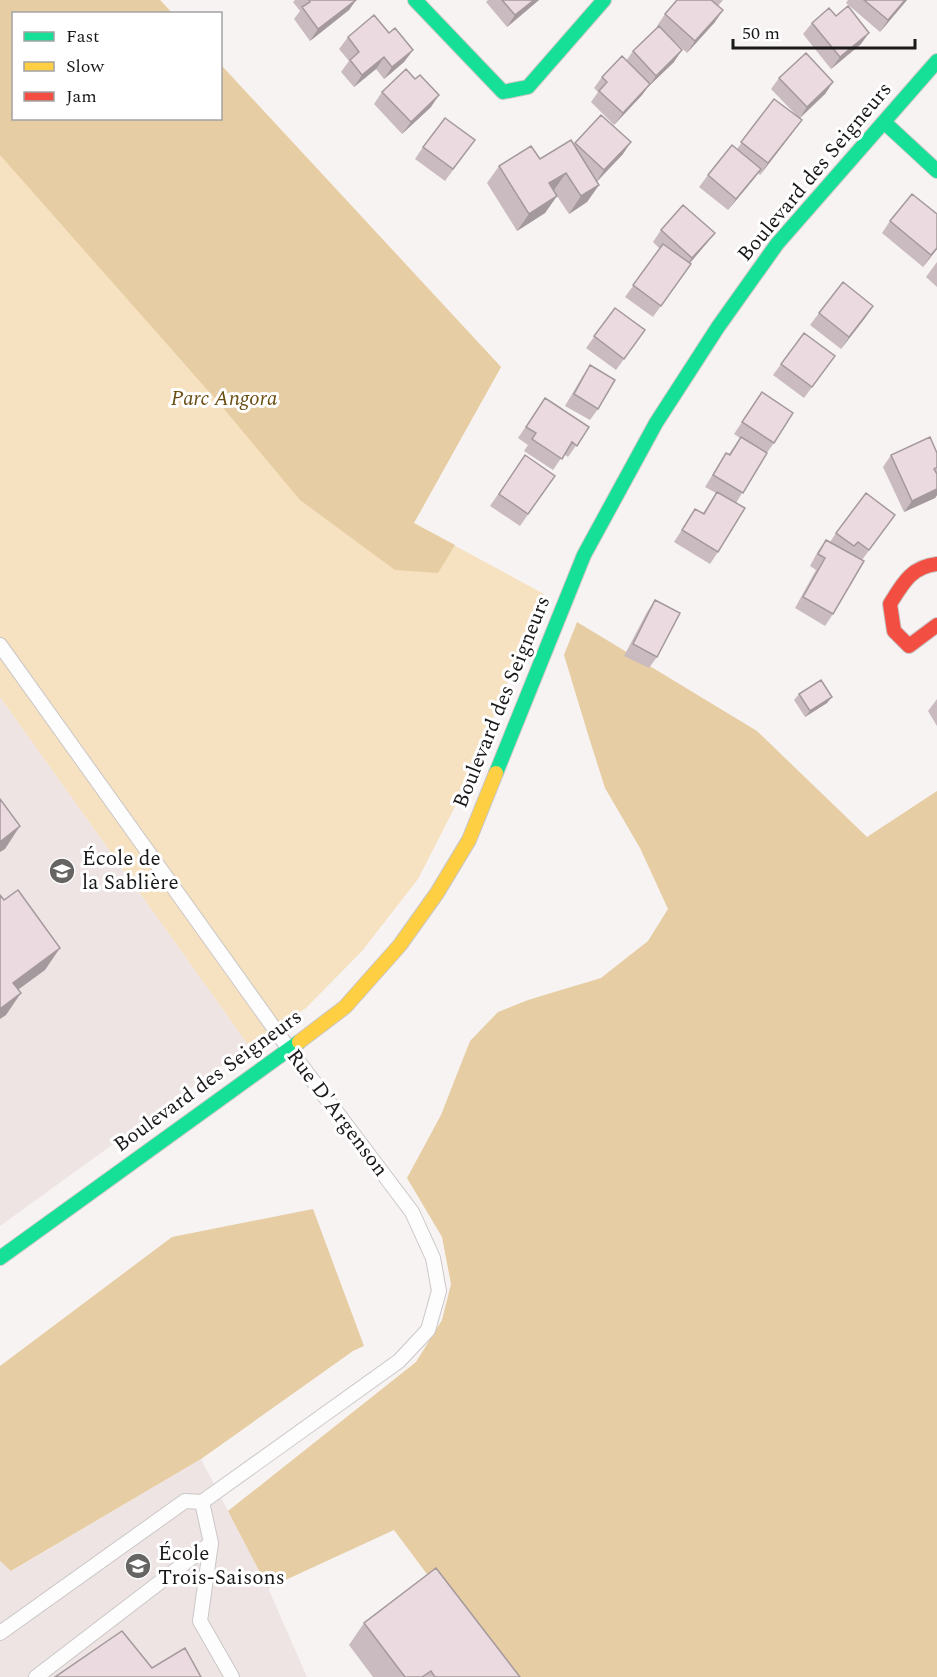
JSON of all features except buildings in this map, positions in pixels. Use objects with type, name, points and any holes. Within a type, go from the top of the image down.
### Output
[{"type":"street","points":[[415,0],[503,92],[528,87],[604,0]]},
{"type":"street","name":"Boulevard des Seigneurs","points":[[0,1258],[345,1007],[400,945],[437,893],[469,840],[584,555],[656,423],[718,327],[777,244],[937,61]]},
{"type":"street","points":[[884,122],[937,171]]},
{"type":"street","points":[[937,564],[930,564],[910,573],[890,604],[894,631],[909,646],[937,625]]},
{"type":"lane","name":"Rue D'Argenson","points":[[0,645],[289,1049],[412,1212],[433,1258],[439,1292],[428,1330],[399,1362],[202,1502]]},
{"type":"lane","points":[[0,1633],[185,1502],[202,1502],[212,1543],[200,1621],[232,1677]]},
{"type":"lane","points":[[36,1677],[212,1543]]},
{"type":"shaded area","name":"École de la Sablière","points":[[0,697],[249,1046],[0,1226]]},
{"type":"shaded area","name":"École Trois-Saisons","points":[[201,1459],[268,1588],[307,1677],[0,1677],[0,1561],[12,1571]]},
{"type":"green space","name":"Parc Angora","points":[[0,0],[160,0],[171,12],[12,12],[12,120],[222,120],[222,66],[501,367],[413,523],[544,594],[462,793],[418,879],[362,951],[306,1008],[249,1046],[0,697]]},
{"type":"green space","points":[[0,0],[160,0],[171,12],[12,12],[12,120],[222,120],[222,66],[501,367],[414,523],[455,545],[438,573],[395,570],[300,500],[219,403],[0,155]]},
{"type":"green space","points":[[577,622],[757,731],[867,837],[937,791],[937,1677],[504,1677],[394,1530],[268,1588],[228,1511],[416,1362],[442,1320],[451,1284],[442,1237],[407,1178],[441,1115],[470,1041],[498,1012],[528,1000],[601,978],[648,941],[668,909],[640,848],[605,788],[564,655]]},
{"type":"green space","points":[[313,1209],[364,1346],[353,1351],[201,1459],[11,1571],[0,1561],[0,1366],[172,1237]]},
{"type":"traffic: fast","points":[[415,0],[503,92],[528,87],[604,0]]},
{"type":"traffic: fast","points":[[496,773],[584,555],[656,423],[718,327],[777,244],[937,61]]},
{"type":"traffic: fast","points":[[884,122],[937,171]]},
{"type":"traffic: fast","points":[[0,1258],[299,1042]]},
{"type":"traffic: slow","points":[[299,1042],[345,1007],[400,945],[437,893],[469,840],[496,773]]},
{"type":"traffic: jam","points":[[937,564],[914,572],[890,604],[894,631],[909,646],[937,625]]},
{"type":"place","name":"École de la Sablière","points":[[62,871]]},
{"type":"place","name":"École Trois-Saisons","points":[[138,1566]]}]
